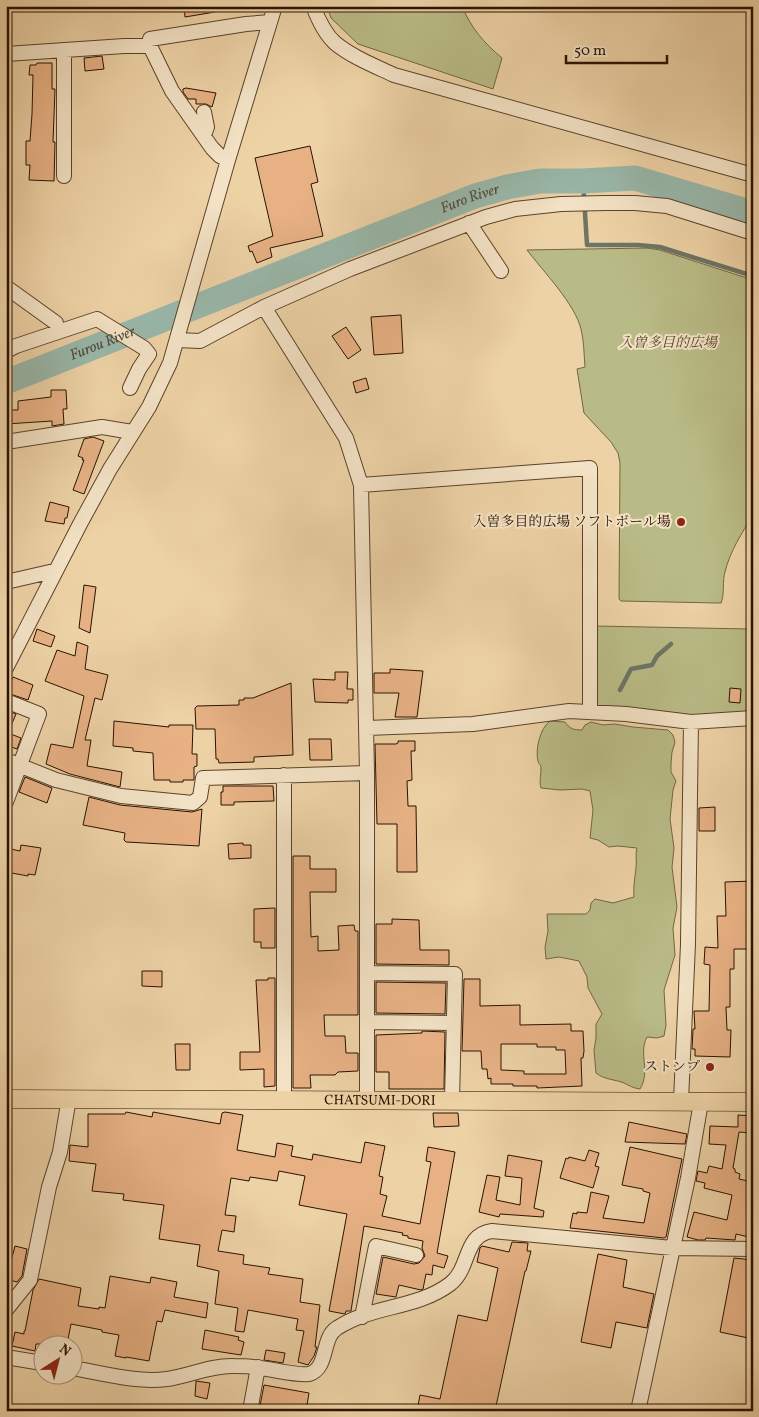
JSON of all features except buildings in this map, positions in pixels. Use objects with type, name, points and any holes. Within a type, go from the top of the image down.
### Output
[{"type":"main road","name":"CHATSUMI-DORI","points":[[6,1099],[753,1102]]},
{"type":"street","points":[[8,660],[54,571],[132,432],[149,407],[170,363],[228,160],[275,6]]},
{"type":"street","points":[[313,6],[323,27],[335,43],[357,57],[394,75],[753,175]]},
{"type":"street","points":[[228,160],[220,156],[172,91],[150,46],[150,39],[270,22]]},
{"type":"street","points":[[6,54],[150,46]]},
{"type":"street","points":[[64,50],[64,176]]},
{"type":"street","points":[[204,112],[207,127],[204,135]]},
{"type":"street","points":[[179,335],[200,341],[264,307],[365,263],[486,217],[515,209],[561,204],[606,203],[667,206],[753,233]]},
{"type":"street","points":[[470,223],[501,271]]},
{"type":"street","points":[[6,287],[56,323]]},
{"type":"street","points":[[264,307],[346,438],[361,485],[367,728],[367,1100]]},
{"type":"street","points":[[6,351],[97,319],[106,323],[146,351],[170,363]]},
{"type":"street","points":[[130,388],[146,351]]},
{"type":"street","points":[[6,442],[102,427],[132,432]]},
{"type":"street","points":[[361,485],[590,468],[590,712]]},
{"type":"street","points":[[6,582],[54,571]]},
{"type":"street","points":[[6,701],[39,714],[13,763],[6,802]]},
{"type":"street","points":[[367,728],[473,724],[569,711],[626,714],[691,722],[753,718]]},
{"type":"street","points":[[682,1101],[688,944],[691,722]]},
{"type":"street","points":[[13,763],[56,780],[121,796],[193,803],[200,797],[203,778],[367,773]]},
{"type":"street","points":[[284,775],[284,1100]]},
{"type":"street","points":[[368,974],[455,974],[452,1101]]},
{"type":"street","points":[[368,1022],[454,1023]]},
{"type":"street","points":[[6,1310],[30,1280],[49,1187],[60,1152],[69,1098]]},
{"type":"street","points":[[638,1411],[688,1178],[701,1102]]},
{"type":"street","points":[[82,1369],[153,1380],[167,1379],[227,1366],[258,1367],[307,1375],[315,1371],[320,1365],[330,1335],[336,1328],[362,1317],[431,1296],[458,1277],[475,1237],[483,1232],[492,1230],[672,1248],[753,1249]]},
{"type":"street","points":[[362,1317],[376,1246],[416,1255]]},
{"type":"street","points":[[6,1357],[32,1361]]},
{"type":"street","points":[[250,1411],[258,1367]]},
{"type":"green space","points":[[327,6],[462,6],[479,35],[502,58],[493,89],[358,44],[331,18]]},
{"type":"green space","name":"入曽多目的広場","points":[[647,248],[660,250],[753,280],[753,515],[727,564],[721,603],[621,601],[619,599],[620,463],[618,453],[611,442],[584,413],[577,369],[585,367],[582,334],[578,319],[550,278],[527,250]]},
{"type":"green space","points":[[595,626],[750,629],[748,713],[689,716],[599,707],[594,703]]},
{"type":"green space","points":[[550,721],[565,722],[570,728],[579,730],[582,730],[585,725],[591,722],[603,725],[615,724],[668,730],[673,735],[675,742],[672,752],[671,772],[676,781],[673,790],[670,819],[674,848],[672,867],[677,907],[673,928],[675,955],[664,990],[666,1025],[664,1036],[657,1038],[647,1037],[644,1050],[645,1069],[640,1089],[596,1073],[594,1050],[596,1024],[602,1014],[588,988],[587,977],[579,961],[559,957],[546,959],[547,914],[586,914],[595,899],[613,903],[634,897],[637,848],[609,847],[598,840],[590,838],[593,810],[590,791],[582,789],[560,790],[541,788],[541,765],[537,756],[538,745],[543,729]]},
{"type":"waterway","name":"Furo River","points":[[6,382],[475,196],[507,187],[540,181],[635,178],[753,213]]},
{"type":"waterway","points":[[583,181],[587,245],[660,247],[753,276]]},
{"type":"waterway","points":[[620,690],[631,669],[652,665],[657,656],[671,644]]},
{"type":"place","name":"入曽多目的広場 ソフトボール場","points":[[681,522]]},
{"type":"place","name":"ストンプ","points":[[710,1067]]},
{"type":"water label","name":"Furou River","points":[[103,344]]}]
